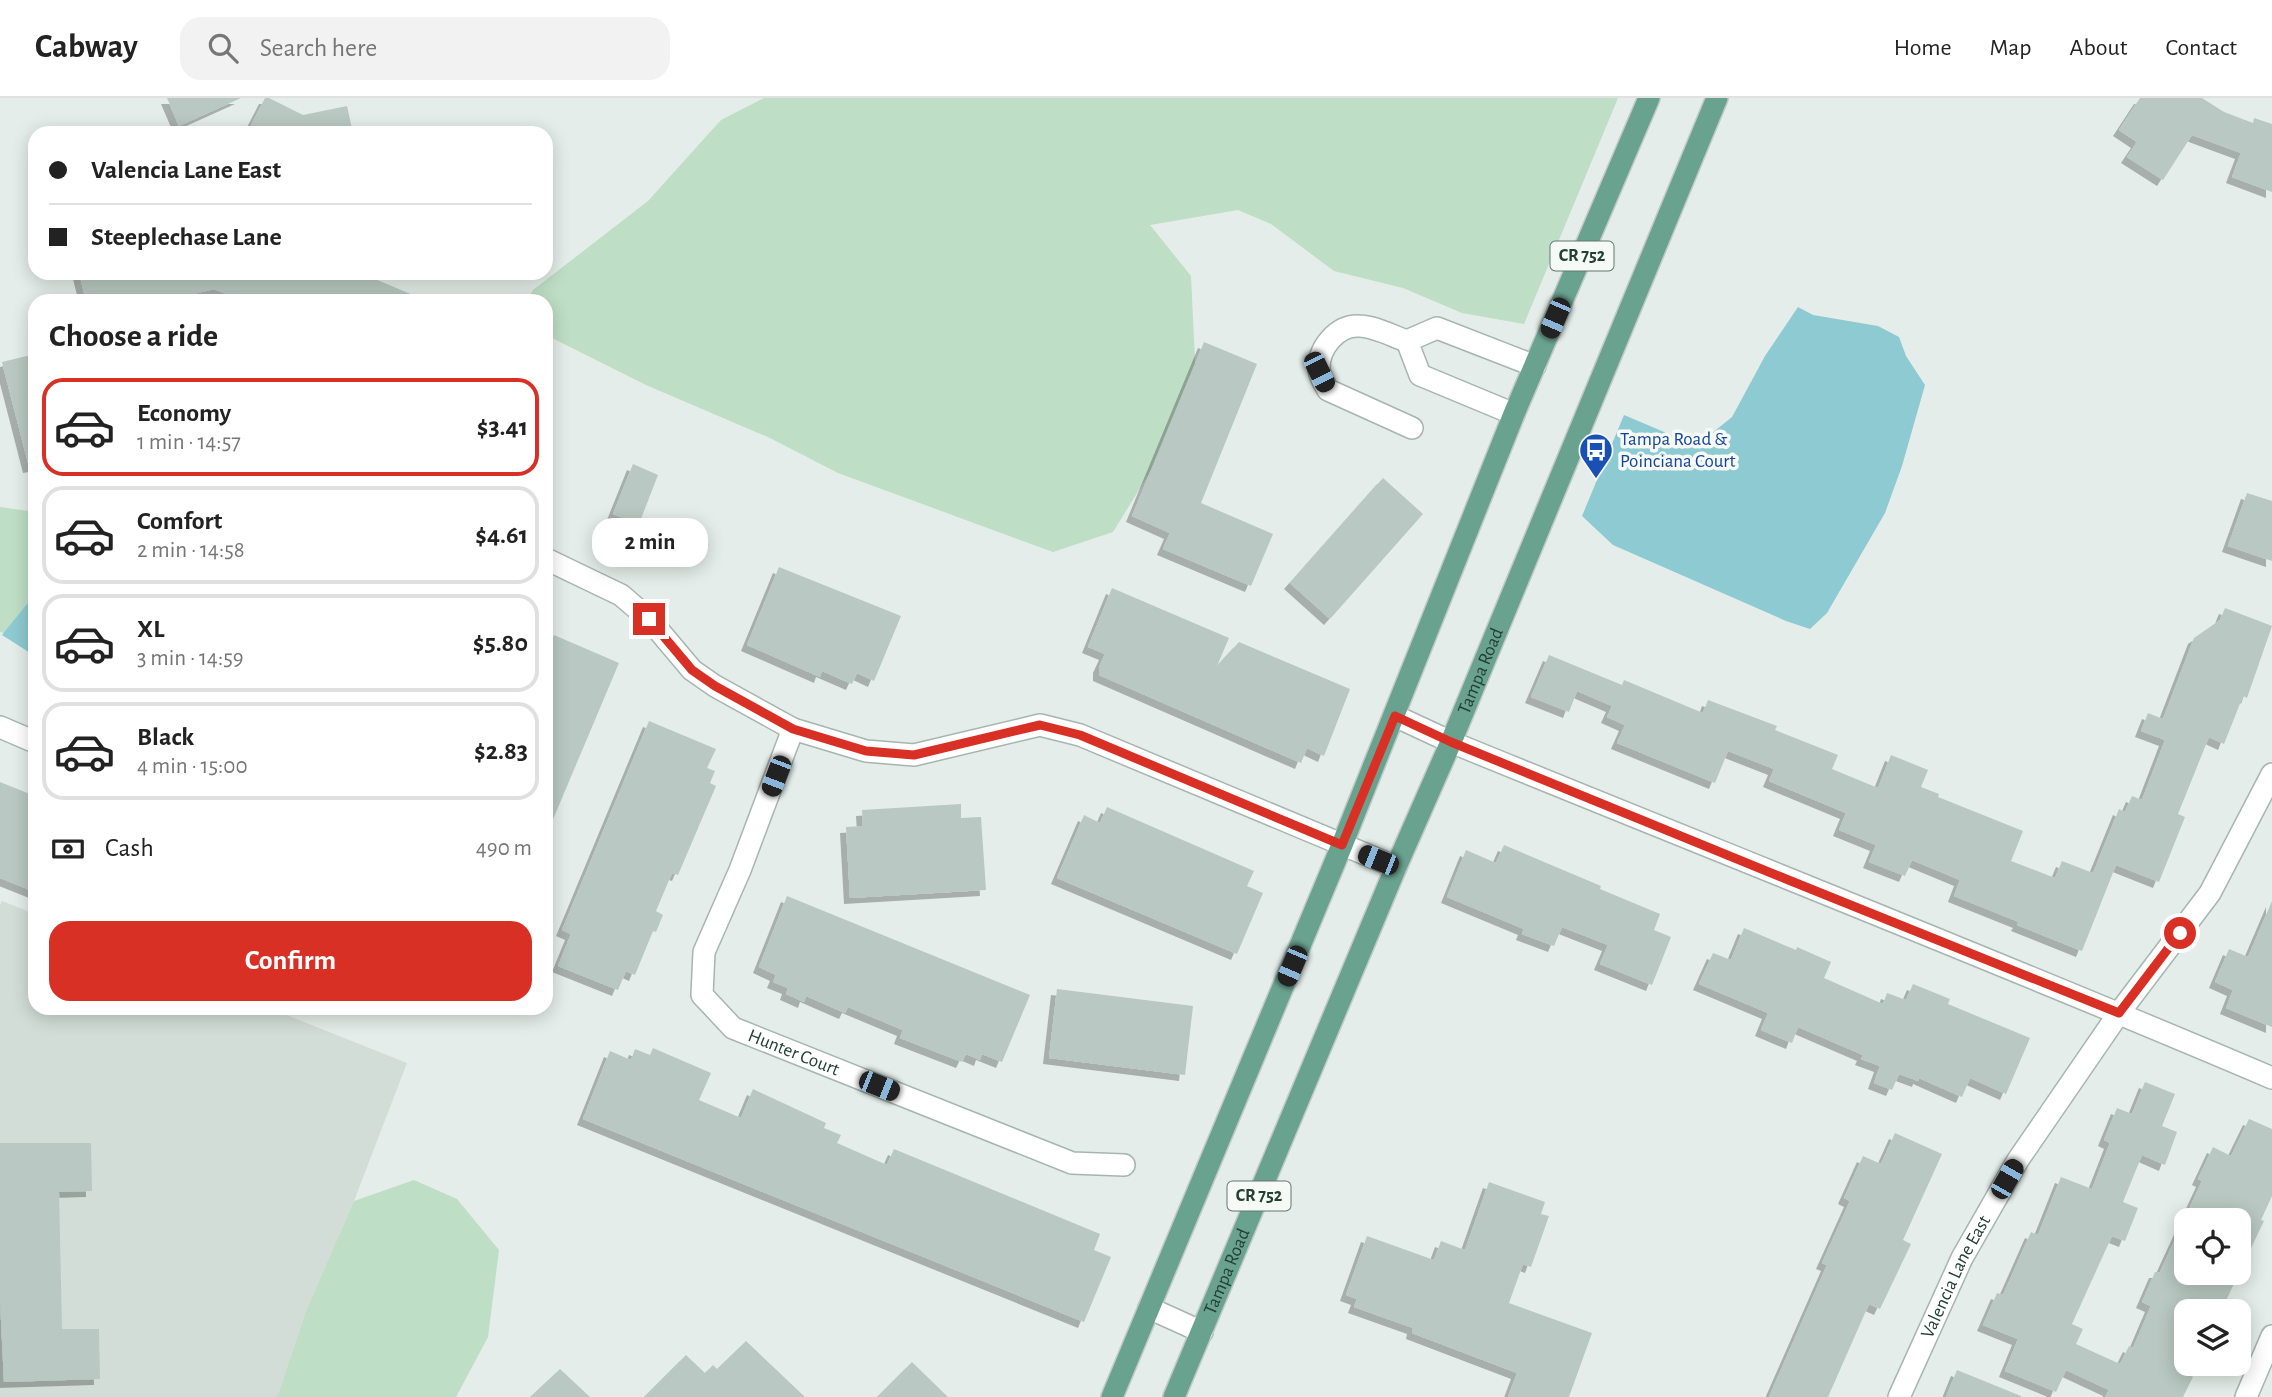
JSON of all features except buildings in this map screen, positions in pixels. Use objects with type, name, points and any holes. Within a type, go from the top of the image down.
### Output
[{"type":"main road","name":"CR 752","points":[[1112,1397],[1395,716],[1514,414],[1649,98]]},
{"type":"main road","name":"Tampa Road","points":[[1174,1397],[1451,742],[1717,98]]},
{"type":"street","points":[[1412,428],[1328,390],[1319,372],[1322,353],[1330,340],[1345,327],[1362,326],[1407,341],[1437,328],[1535,366]]},
{"type":"street","points":[[1407,341],[1420,375],[1514,414]]},
{"type":"street","points":[[553,562],[621,595],[649,619],[692,670],[715,686],[793,729],[866,751],[914,755],[1040,725],[1080,735],[1396,867]]},
{"type":"street","points":[[1395,716],[1451,742],[2119,1013],[2272,1078]]},
{"type":"street","points":[[0,727],[28,739]]},
{"type":"street","name":"Hunter Court","points":[[793,729],[740,870],[704,952],[702,995],[733,1028],[1072,1163],[1124,1165]]},
{"type":"street","name":"Valencia Lane East","points":[[1899,1397],[1962,1258],[2018,1160],[2119,1013],[2210,892],[2272,774]]},
{"type":"street","points":[[1149,1308],[1202,1332]]},
{"type":"street","points":[[2246,1397],[2272,1336]]},
{"type":"shaded area","points":[[2,901],[28,911],[28,1015],[287,1015],[407,1063],[275,1397],[0,1397]]},
{"type":"green space","points":[[764,98],[1618,98],[1524,324],[1462,313],[1403,288],[1334,271],[1271,224],[1238,210],[1150,225],[1191,276],[1196,383],[1155,464],[1113,532],[1053,552],[838,473],[770,438],[646,385],[553,338],[553,294],[530,294],[533,290],[546,280],[553,280],[553,275],[648,201],[721,120]]},
{"type":"green space","points":[[0,507],[28,511],[28,603],[4,633],[0,632]]},
{"type":"green space","points":[[414,1180],[457,1199],[499,1250],[488,1337],[456,1397],[275,1397],[306,1312],[354,1201]]},
{"type":"water","points":[[1798,307],[1813,315],[1878,326],[1899,337],[1906,356],[1925,385],[1902,466],[1885,513],[1827,613],[1810,629],[1613,545],[1582,516],[1624,415],[1676,437],[1706,438],[1732,417],[1765,356]]},
{"type":"water","points":[[28,603],[28,652],[2,635]]},
{"type":"place","name":"Tampa Road & Poinciana Court","points":[[1596,480]]},
{"type":"route","points":[[649,619],[692,670],[715,686],[793,729],[866,751],[914,755],[1040,725],[1080,735],[1342,845],[1395,716],[1451,742],[2119,1013],[2180,933]]}]
